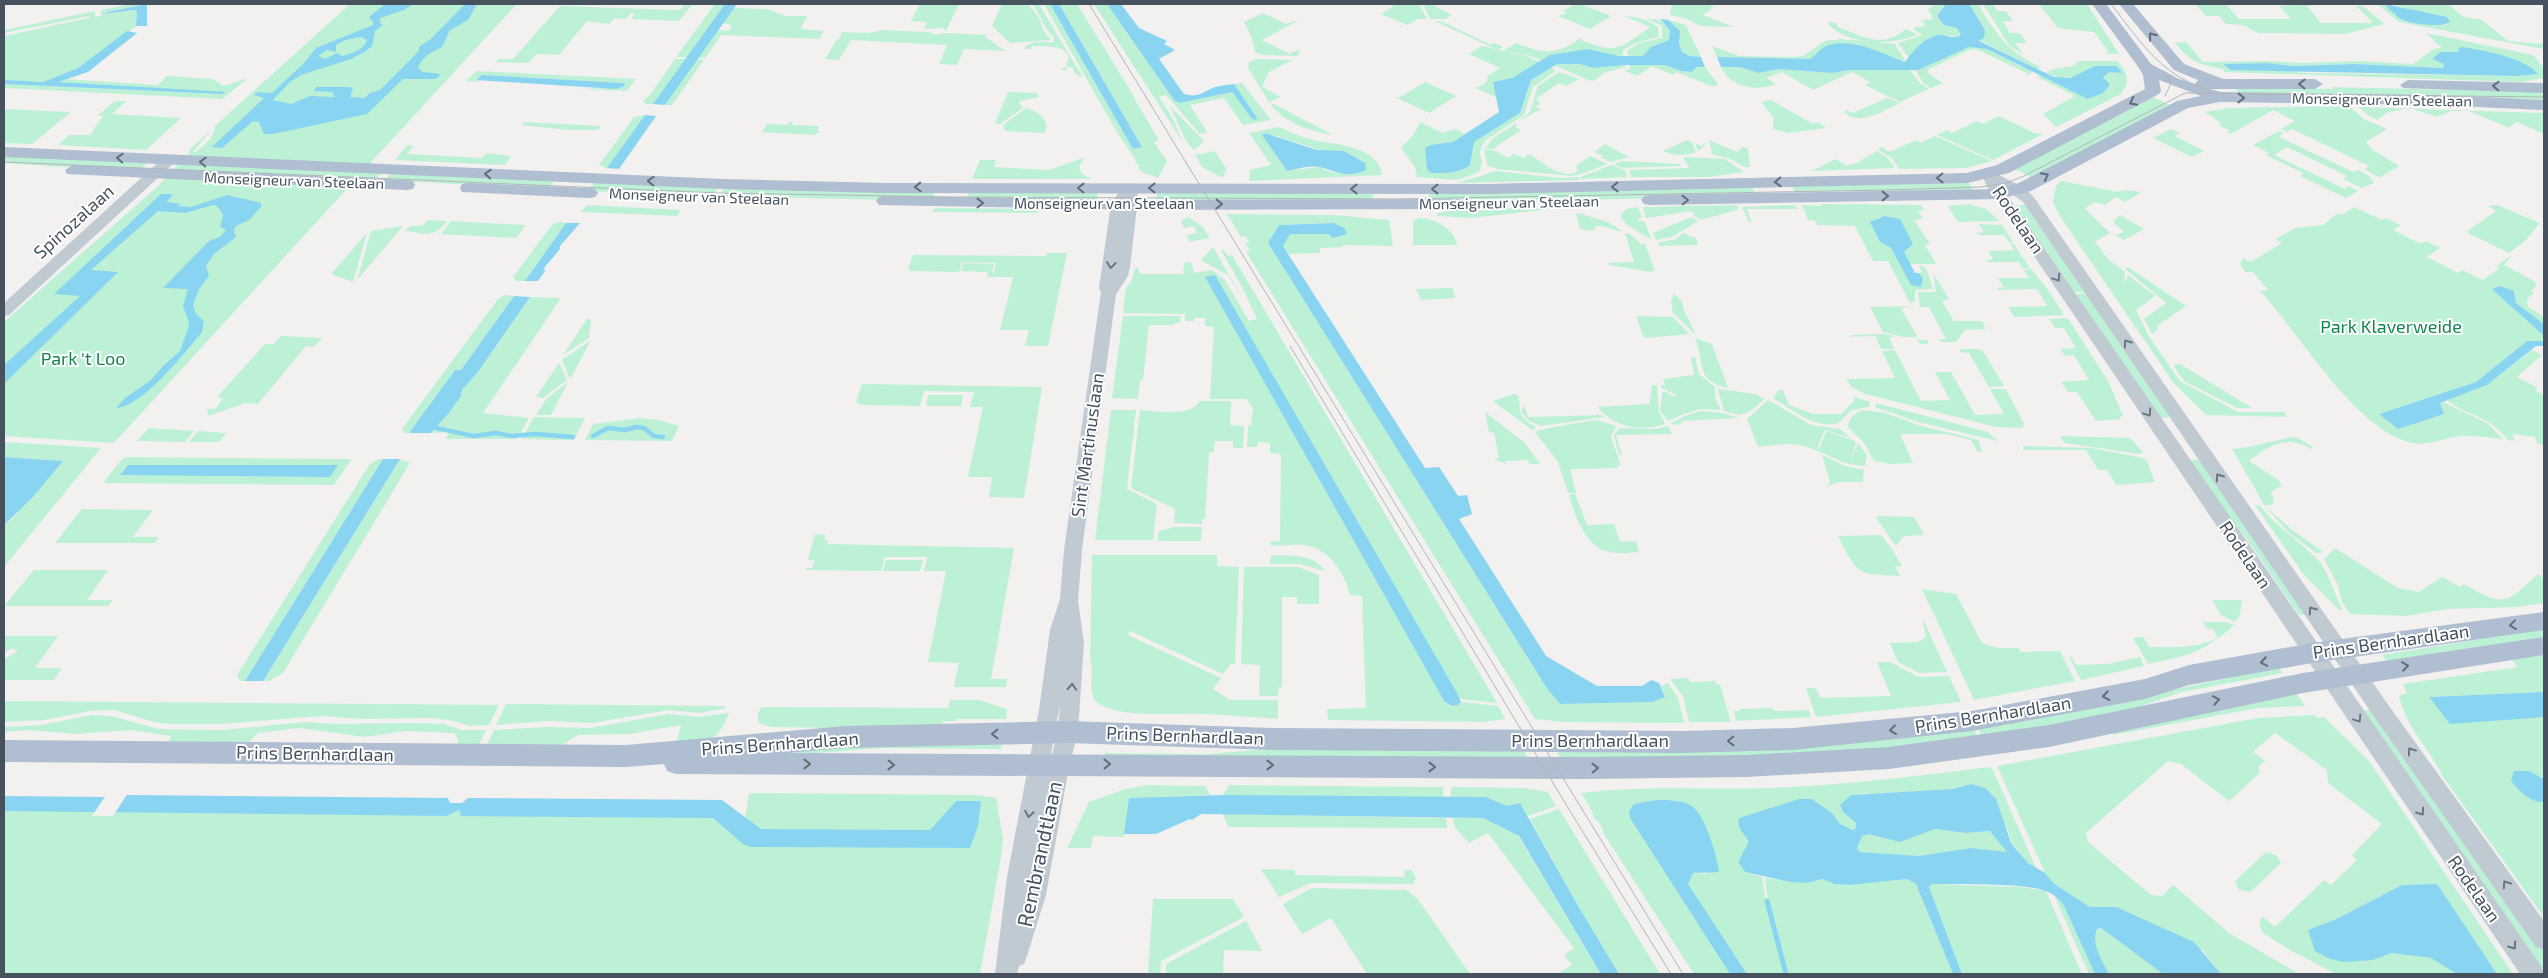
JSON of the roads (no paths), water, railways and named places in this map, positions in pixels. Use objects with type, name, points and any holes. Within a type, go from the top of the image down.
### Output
[{"type":"main road","points":[[2099,4],[2146,67],[2151,75],[2154,91]]},
{"type":"main road","points":[[2126,4],[2179,67],[2184,86],[2183,104]]},
{"type":"main road","name":"Monseigneur van Steelaan","points":[[2146,67],[2184,86]]},
{"type":"main road","name":"Monseigneur van Steelaan","points":[[2179,67],[2220,90]]},
{"type":"main road","name":"Monseigneur van Steelaan","points":[[4,152],[1126,199],[1967,178],[2003,169],[2154,91],[2184,86],[2220,90],[2544,105]]},
{"type":"main road","name":"Monseigneur van Steelaan","points":[[4,167],[153,175],[715,198],[1126,199],[1409,204],[2009,192],[2183,104],[2220,90],[2544,88]]},
{"type":"main road","name":"Prins Bernhardlaan","points":[[4,751],[626,756],[846,737],[1068,732],[1284,740],[1684,742],[1793,739],[1877,732],[2025,712],[2145,689],[2189,675],[2312,653],[2544,621]]},
{"type":"main road","name":"Prins Bernhardlaan","points":[[626,756],[676,763],[1048,766],[1087,764],[1584,768],[1737,767],[1889,758],[2049,736],[2168,709],[2357,674],[2544,646]]},
{"type":"street","name":"Spinozalaan","points":[[4,310],[168,160]]},
{"type":"street","name":"Rodelaan","points":[[1989,174],[2009,192],[2312,653],[2533,974]]},
{"type":"street","name":"Rodelaan","points":[[2009,192],[2028,199],[2340,650],[2544,939]]},
{"type":"street","name":"Sint Martinuslaan","points":[[1044,733],[1060,630],[1069,598],[1073,550],[1109,292],[1121,276],[1126,199]]},
{"type":"street","name":"Sint Martinuslaan","points":[[1068,732],[1074,642],[1069,598]]},
{"type":"street","name":"Rembrandtlaan","points":[[1007,974],[1018,877],[1048,766],[1068,732]]},
{"type":"street","name":"Rembrandtlaan","points":[[1044,733],[1048,766]]},
{"type":"water","points":[[147,4],[147,26],[136,26],[137,11],[134,10],[105,14],[108,12]]},
{"type":"water","points":[[385,4],[413,4],[404,10],[380,18],[380,23],[383,25],[375,31],[372,46],[366,51],[351,59],[301,75],[290,82],[273,100],[291,104],[310,96],[335,97],[332,92],[314,91],[316,87],[350,87],[353,89],[350,97],[364,98],[370,93],[380,90],[419,51],[419,47],[431,39],[465,4],[477,4],[468,20],[450,30],[442,47],[422,60],[418,68],[423,72],[441,74],[436,79],[403,79],[367,114],[273,134],[264,134],[259,122],[253,121],[222,148],[212,147],[264,98],[254,95],[258,92],[272,93],[305,62],[316,48],[373,25],[369,17]],"holes":[[[361,37],[367,40],[363,47],[350,54],[342,56],[337,53],[325,59],[318,56],[327,50],[336,52],[336,45],[345,40]]]},
{"type":"water","points":[[725,4],[737,4],[665,105],[653,104]]},
{"type":"water","points":[[1050,4],[1059,4],[1142,147],[1133,149]]},
{"type":"water","points":[[1107,4],[1121,4],[1139,28],[1167,41],[1164,44],[1175,50],[1159,59],[1184,94],[1197,95],[1215,87],[1234,84],[1257,118],[1256,120],[1252,119],[1232,92],[1179,103],[1174,100]]},
{"type":"water","points":[[1946,4],[1969,4],[1985,30],[1984,38],[1979,41],[2054,77],[2070,78],[2095,66],[2117,66],[2122,73],[2110,72],[2103,77],[2110,85],[2103,93],[2088,99],[1987,49],[1969,47],[1918,70],[1850,70],[1832,73],[1778,69],[1759,73],[1739,67],[1721,67],[1717,57],[1810,59],[1826,46],[1839,43],[1858,45],[1905,62],[1918,46],[1927,39],[1938,35],[1954,37],[1961,35],[1957,28],[1944,25],[1937,16]]},
{"type":"water","points":[[2385,4],[2447,17],[2450,22],[2434,25],[2403,20]]},
{"type":"water","points":[[1660,19],[1668,20],[1680,31],[1679,43],[1682,52],[1690,56],[1701,57],[1705,67],[1697,67],[1691,72],[1681,71],[1665,65],[1625,65],[1593,68],[1580,64],[1557,64],[1531,80],[1520,113],[1474,142],[1470,165],[1461,170],[1446,173],[1431,173],[1427,169],[1425,148],[1430,145],[1453,142],[1499,112],[1493,82],[1512,78],[1550,55],[1587,49],[1619,56],[1643,56],[1651,47],[1669,40],[1670,30]]},
{"type":"water","points":[[127,31],[137,33],[88,72],[58,82],[226,92],[222,94],[4,84],[4,80],[43,82],[78,68]]},
{"type":"water","points":[[2461,47],[2491,52],[2513,59],[2532,68],[2538,74],[2516,76],[2231,70],[2223,64],[2268,63],[2293,66],[2355,64],[2443,68],[2444,64],[2432,59],[2440,52],[2459,52],[2458,49]]},
{"type":"water","points":[[482,75],[625,84],[623,87],[616,89],[476,80]]},
{"type":"water","points":[[645,115],[656,116],[619,169],[607,168]]},
{"type":"water","points":[[1265,133],[1317,150],[1344,151],[1365,163],[1366,170],[1346,174],[1311,166],[1287,171],[1262,135]]},
{"type":"water","points":[[161,194],[173,194],[167,202],[181,204],[177,206],[191,207],[227,195],[261,203],[261,207],[249,220],[236,226],[234,230],[236,237],[214,254],[206,266],[209,276],[199,289],[193,305],[196,314],[204,321],[202,332],[151,389],[127,405],[116,408],[125,398],[151,380],[180,351],[189,322],[183,306],[188,289],[163,288],[209,241],[220,237],[226,230],[220,227],[223,215],[217,206],[213,205],[185,213],[158,211],[91,270],[118,272],[4,384],[4,365],[80,296],[54,294]]},
{"type":"water","points":[[1884,216],[1900,219],[1913,244],[1904,252],[1915,273],[1919,273],[1923,279],[1921,287],[1911,285],[1891,248],[1880,242],[1870,222]]},
{"type":"water","points":[[566,223],[580,223],[544,268],[545,271],[538,281],[525,281]]},
{"type":"water","points":[[1333,223],[1344,228],[1347,234],[1332,238],[1329,234],[1290,234],[1283,246],[1425,468],[1439,467],[1458,496],[1467,495],[1472,514],[1459,519],[1546,656],[1597,686],[1642,686],[1651,680],[1659,683],[1665,697],[1653,702],[1560,704],[1548,690],[1268,243],[1279,225]]},
{"type":"water","points":[[1215,275],[1457,693],[1461,702],[1458,705],[1452,706],[1444,701],[1205,277]]},
{"type":"water","points":[[2500,286],[2514,291],[2516,303],[2544,324],[2544,336],[2492,289]]},
{"type":"water","points":[[514,296],[530,297],[478,372],[462,390],[461,396],[449,413],[431,433],[409,433],[455,370],[461,370]]},
{"type":"water","points":[[2527,341],[2544,341],[2544,346],[2536,346],[2487,385],[2440,403],[2444,414],[2398,429],[2379,414],[2476,382]]},
{"type":"water","points":[[4,457],[63,461],[32,498],[4,525]]},
{"type":"water","points":[[383,459],[400,459],[263,681],[245,681]]},
{"type":"water","points":[[128,465],[338,465],[330,477],[120,475]]},
{"type":"water","points":[[2544,692],[2544,717],[2450,724],[2429,697]]},
{"type":"water","points":[[2514,771],[2529,771],[2544,779],[2544,802],[2534,801],[2518,789],[2511,781]]},
{"type":"water","points":[[1971,784],[1985,788],[1996,799],[2011,843],[2028,863],[2045,873],[2053,883],[2090,907],[2116,907],[2194,942],[2221,974],[2163,974],[2101,928],[2097,929],[2096,947],[2109,974],[2095,974],[2063,904],[2050,893],[2038,889],[2009,885],[1932,884],[1929,887],[1962,974],[1953,974],[1916,884],[1907,879],[1850,885],[1834,884],[1822,879],[1807,883],[1790,882],[1745,872],[1739,863],[1748,841],[1739,828],[1739,818],[1799,799],[1812,799],[1832,813],[1840,824],[1853,830],[1856,828],[1856,823],[1843,812],[1840,805],[1851,795],[1953,789]],"holes":[[[1935,829],[1966,833],[1990,831],[2007,852],[1970,848],[1919,856],[1860,852],[1857,848],[1862,836],[1869,834],[1900,842]]]},
{"type":"water","points":[[128,795],[448,798],[450,803],[462,803],[468,798],[722,800],[761,829],[930,830],[956,801],[981,801],[978,826],[970,848],[751,847],[743,844],[713,818],[461,816],[459,810],[446,816],[4,811],[4,796],[102,797]]},
{"type":"water","points":[[1223,795],[1486,797],[1507,806],[1520,803],[1619,974],[1601,974],[1519,836],[1483,818],[1201,814],[1192,820],[1190,819],[1156,834],[1124,834],[1129,798]]},
{"type":"water","points":[[1656,800],[1686,803],[1701,817],[1713,846],[1719,872],[1693,873],[1688,884],[1747,974],[1730,974],[1630,818],[1629,811],[1634,804]]},
{"type":"water","points":[[2437,884],[2497,974],[2457,974],[2431,958],[2392,953],[2373,960],[2345,962],[2330,959],[2315,951],[2308,930],[2336,919],[2402,885]]},
{"type":"waterway","points":[[593,436],[608,428],[625,430],[636,427],[644,428],[654,436],[663,437]]},
{"type":"waterway","points":[[436,428],[474,436],[496,433],[511,436],[535,434],[573,437]]},
{"type":"waterway","points":[[1767,901],[1786,974]]},
{"type":"tram line","points":[[1089,4],[1208,198]]},
{"type":"tram line","points":[[2111,4],[2141,43],[2163,65],[2175,74],[2205,89]]},
{"type":"tram line","points":[[2165,72],[2171,83],[2165,96]]},
{"type":"tram line","points":[[1208,198],[1393,199],[1981,187],[2006,183],[2024,176],[2185,93],[2544,97]]},
{"type":"tram line","points":[[4,162],[718,193],[952,197],[1208,198]]},
{"type":"tram line","points":[[1208,198],[1683,974]]},
{"type":"tram line","points":[[1290,346],[1570,811],[1671,974]]},
{"type":"park label","name":"Park Klaverweide","points":[[2391,327]]},
{"type":"park label","name":"Park 't Loo","points":[[83,359]]}]
